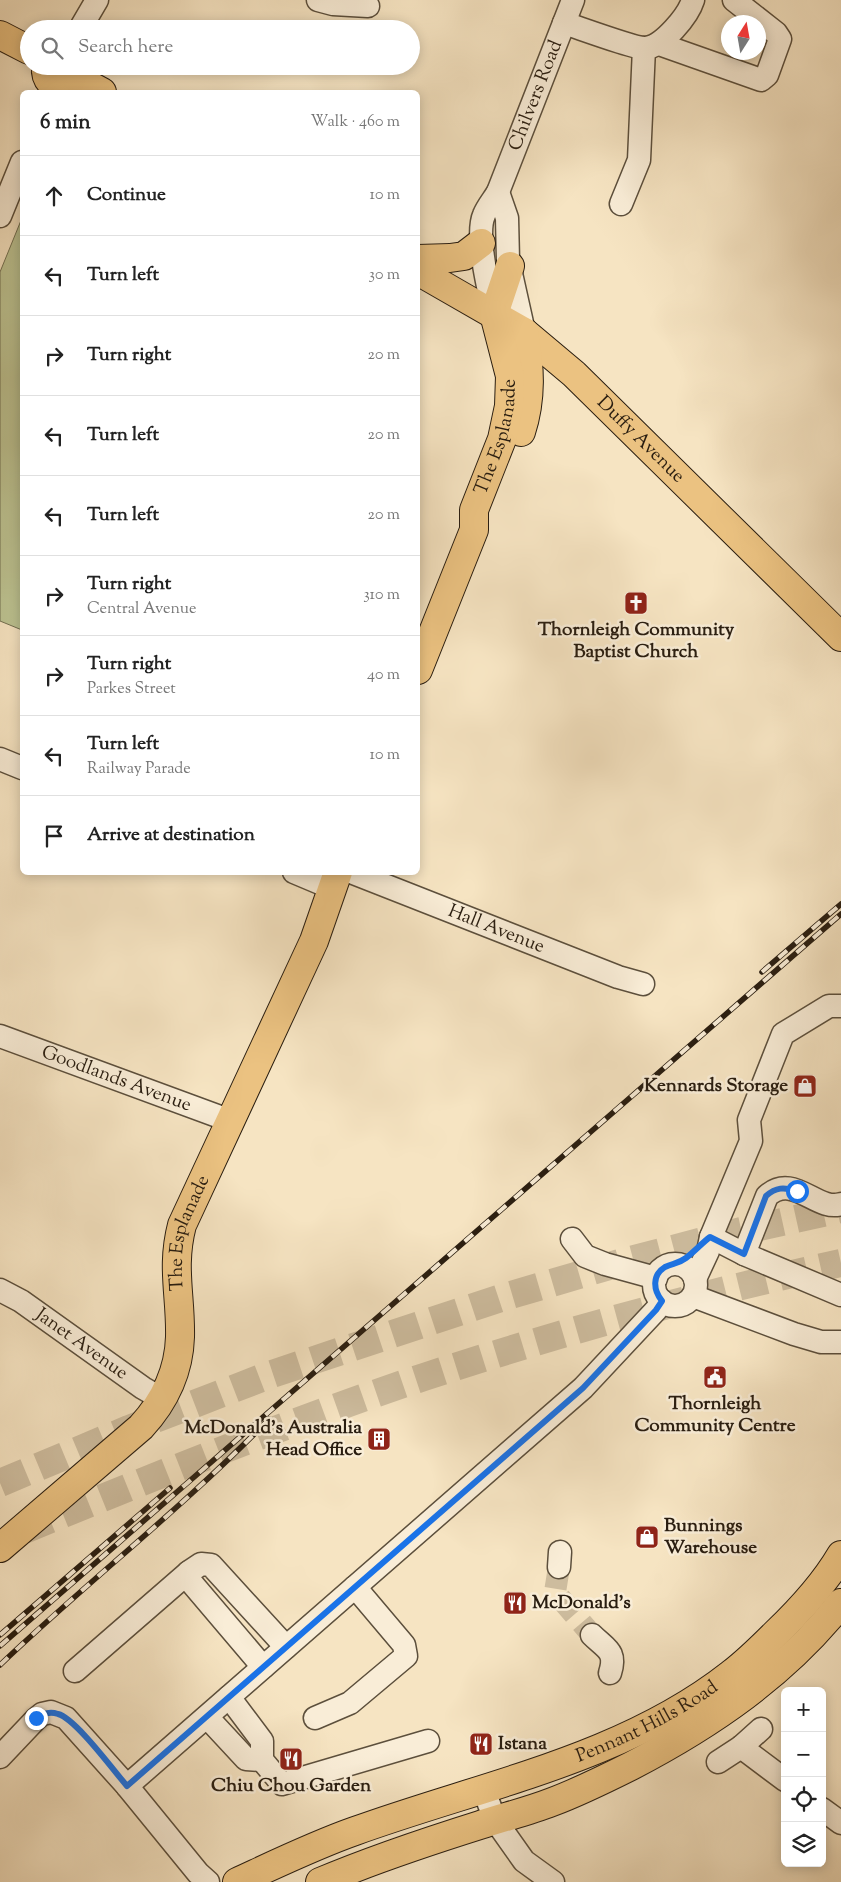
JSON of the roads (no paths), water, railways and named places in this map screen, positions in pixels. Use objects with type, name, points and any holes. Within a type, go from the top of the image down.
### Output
[{"type":"main road","points":[[0,35],[20,45]]},
{"type":"main road","points":[[62,78],[96,90]]},
{"type":"main road","points":[[420,259],[464,256],[481,243]]},
{"type":"main road","points":[[494,314],[510,266]]},
{"type":"main road","name":"Duffy Avenue","points":[[420,271],[524,332],[574,374],[841,637]]},
{"type":"main road","name":"The Esplanade","points":[[474,530],[474,510],[502,439],[509,406],[510,376],[494,314]]},
{"type":"main road","points":[[510,376],[518,361],[524,332]]},
{"type":"main road","name":"The Esplanade","points":[[420,665],[474,530],[488,515],[516,448],[524,423],[530,388],[524,332]]},
{"type":"main road","name":"The Esplanade","points":[[0,1548],[141,1426],[152,1414],[170,1384],[180,1337],[176,1261],[182,1225],[314,941],[340,878]]},
{"type":"main road","name":"Pennant Hills Road","points":[[237,1882],[302,1852],[355,1831],[547,1768],[610,1744],[654,1722],[693,1700],[731,1674],[777,1632],[816,1590],[841,1555]]},
{"type":"main road","name":"Pennant Hills Road","points":[[320,1882],[385,1856],[552,1802],[601,1781],[676,1742],[752,1690],[787,1663],[824,1625],[841,1603]]},
{"type":"street","points":[[85,20],[97,0]]},
{"type":"street","points":[[101,20],[111,0]]},
{"type":"street","points":[[318,0],[333,4],[368,6]]},
{"type":"street","name":"Chilvers Road","points":[[494,314],[481,243],[483,216],[498,192],[573,0]]},
{"type":"street","points":[[621,204],[639,160],[651,46],[677,26],[693,0]]},
{"type":"street","points":[[564,23],[651,46],[761,80],[767,75],[780,39],[776,33],[734,0]]},
{"type":"street","points":[[0,216],[20,167]]},
{"type":"street","points":[[498,192],[506,218],[506,240],[510,266],[524,332]]},
{"type":"street","points":[[0,759],[20,767]]},
{"type":"street","name":"Hall Avenue","points":[[317,875],[340,878],[618,977],[643,984]]},
{"type":"street","points":[[710,1237],[676,1265],[663,1268],[656,1278],[655,1291],[662,1301],[673,1306],[679,1306],[690,1301],[708,1251],[710,1237],[752,1141],[749,1120],[783,1034],[829,1006],[841,1006]]},
{"type":"street","name":"Goodlands Avenue","points":[[0,1036],[231,1121]]},
{"type":"street","points":[[744,1254],[766,1196],[774,1189],[786,1188],[832,1205],[841,1204]]},
{"type":"street","points":[[710,1237],[744,1254],[833,1292]]},
{"type":"street","points":[[572,1239],[585,1256],[605,1264],[656,1278]]},
{"type":"street","points":[[676,1265],[688,1269],[694,1287],[794,1334],[821,1342],[841,1342]]},
{"type":"street","name":"Janet Avenue","points":[[0,1290],[21,1301],[143,1388],[162,1399]]},
{"type":"street","points":[[127,1786],[583,1388],[656,1310],[662,1301]]},
{"type":"street","points":[[75,1671],[189,1572],[201,1564],[211,1565],[286,1647]]},
{"type":"street","points":[[189,1572],[190,1580],[194,1586],[263,1667]]},
{"type":"street","points":[[315,1718],[350,1702],[406,1656],[404,1645],[355,1587]]},
{"type":"street","points":[[592,1635],[611,1652],[614,1662],[610,1673]]},
{"type":"street","points":[[229,1697],[262,1740],[262,1760],[282,1784],[428,1741]]},
{"type":"street","points":[[0,1757],[42,1714],[50,1712],[66,1718],[127,1786],[198,1873],[208,1882]]},
{"type":"street","points":[[207,1717],[246,1759],[262,1760]]},
{"type":"street","points":[[718,1762],[742,1747],[762,1729]]},
{"type":"street","points":[[742,1747],[781,1777]]},
{"type":"street","points":[[483,1788],[495,1820],[524,1861],[553,1882]]},
{"type":"street","points":[[826,1812],[841,1823]]},
{"type":"tunnel","points":[[0,1483],[129,1429],[272,1374],[504,1297],[623,1262],[741,1231],[841,1209]]},
{"type":"tunnel","points":[[24,1530],[272,1431],[424,1377],[631,1315],[841,1263]]},
{"type":"tunnel","points":[[559,1567],[555,1592],[592,1635]]},
{"type":"railway","points":[[762,972],[841,904]]},
{"type":"railway","points":[[0,1646],[841,914]]},
{"type":"railway","points":[[0,1665],[203,1483],[269,1419]]},
{"type":"railway","points":[[0,1635],[170,1488]]},
{"type":"place","name":"Thornleigh Community Baptist Church","points":[[636,603]]},
{"type":"place","name":"Kennards Storage","points":[[805,1086]]},
{"type":"place","name":"Thornleigh Community Centre","points":[[715,1377]]},
{"type":"place","name":"McDonald's Australia Head Office","points":[[379,1439]]},
{"type":"place","name":"Bunnings Warehouse","points":[[647,1537]]},
{"type":"place","name":"McDonald's","points":[[515,1603]]},
{"type":"place","name":"Istana","points":[[481,1744]]},
{"type":"place","name":"Chiu Chou Garden","points":[[291,1759]]}]
